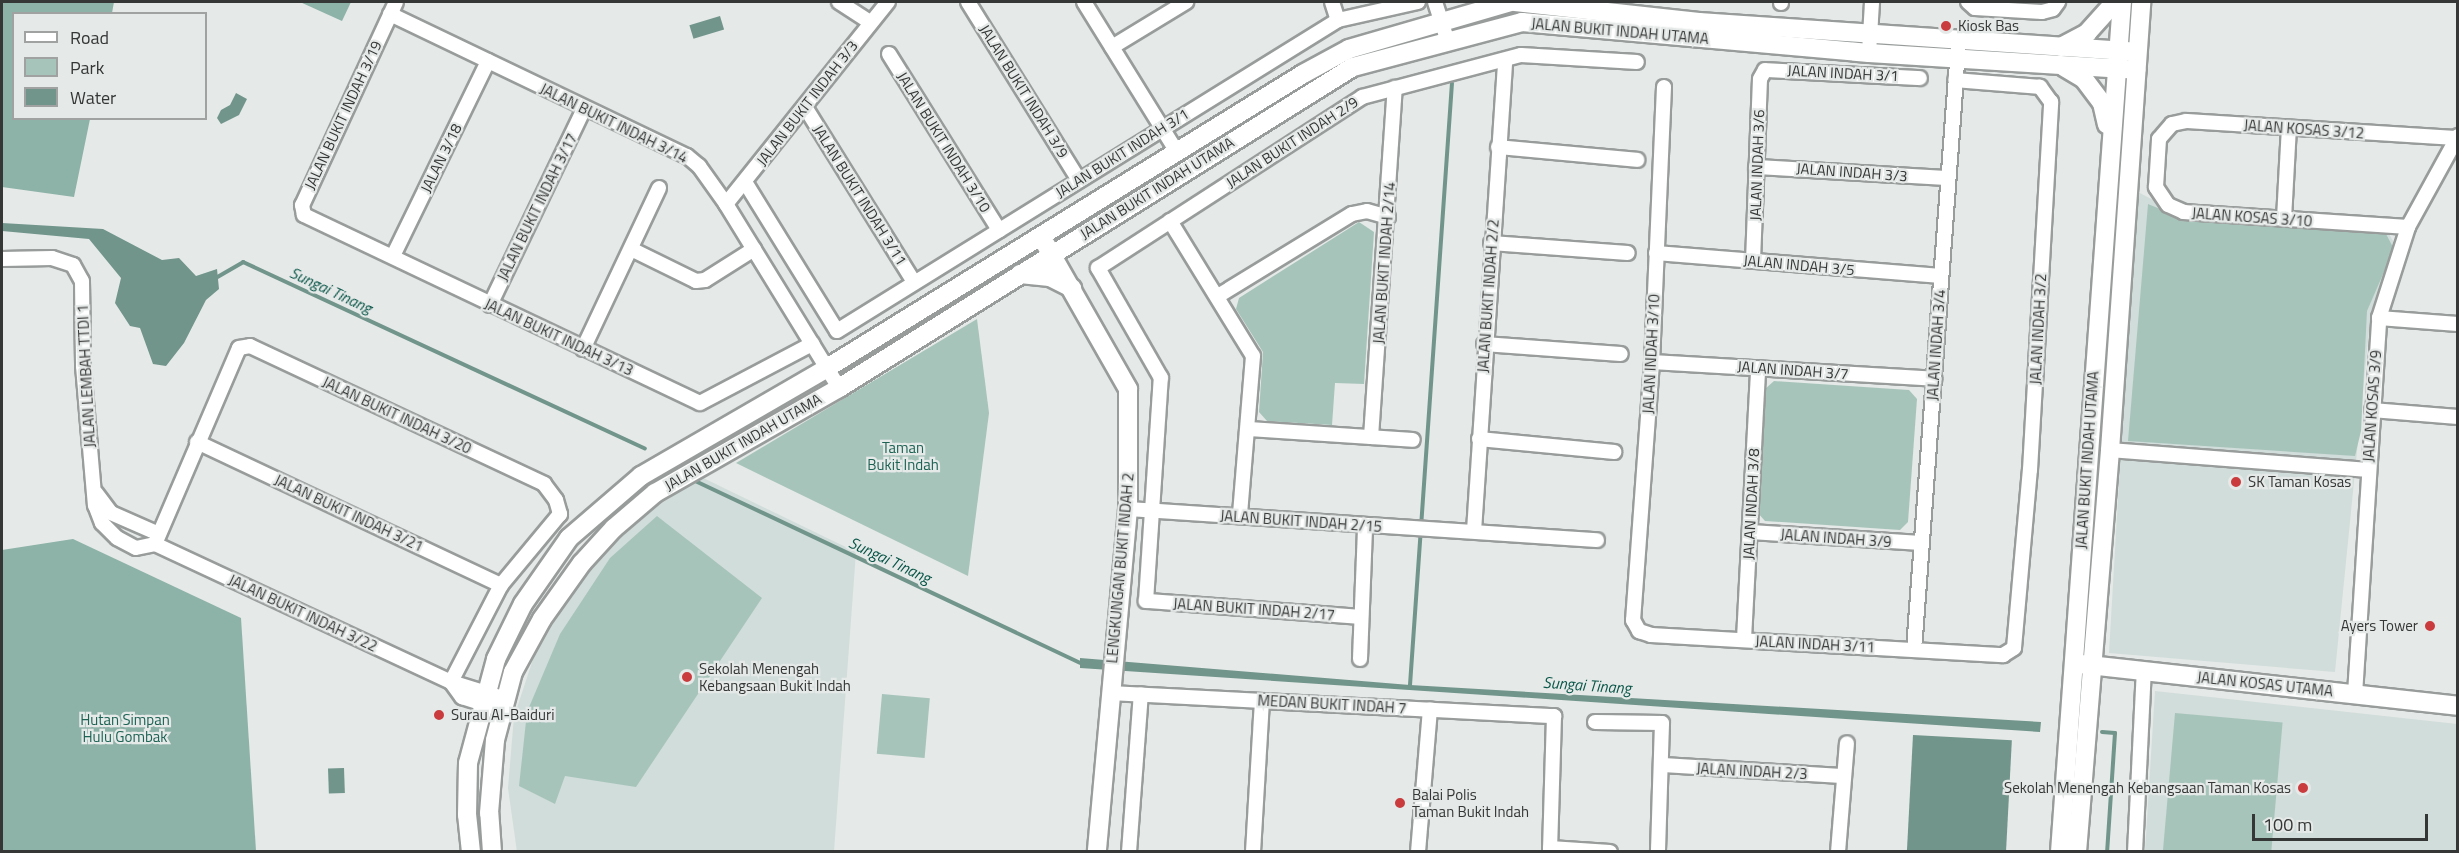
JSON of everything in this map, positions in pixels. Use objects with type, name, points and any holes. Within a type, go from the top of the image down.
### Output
[{"type":"street","name":"JALAN BUKIT INDAH 3/19","points":[[304,215],[302,205],[396,2]]},
{"type":"street","points":[[839,2],[870,22]]},
{"type":"street","name":"JALAN BUKIT INDAH 3/3","points":[[726,204],[888,2]]},
{"type":"street","name":"JALAN BUKIT INDAH 3/9","points":[[968,2],[1079,180]]},
{"type":"street","points":[[1084,2],[1177,152]]},
{"type":"street","points":[[1112,47],[1186,2]]},
{"type":"street","points":[[1332,2],[1338,20]]},
{"type":"street","name":"JALAN BUKIT INDAH 3/1","points":[[745,182],[837,330],[1338,20],[1418,2]]},
{"type":"street","points":[[1435,2],[1447,40]]},
{"type":"street","name":"JALAN BUKIT INDAH UTAMA","points":[[471,852],[468,763],[483,698],[496,659],[523,604],[569,538],[641,476],[827,368],[1177,152],[1349,49],[1510,2]]},
{"type":"street","name":"JALAN BUKIT INDAH UTAMA","points":[[1515,2],[1699,22],[1869,44]]},
{"type":"street","points":[[1869,44],[1872,2]]},
{"type":"street","points":[[1968,2],[1975,8],[2042,12],[2053,9],[2058,2]]},
{"type":"street","points":[[2110,134],[2102,103],[2084,79],[2061,56],[2087,33],[2115,2]]},
{"type":"street","points":[[2117,60],[2122,2]]},
{"type":"street","points":[[2137,52],[2140,2]]},
{"type":"street","name":"JALAN BUKIT INDAH 3/14","points":[[390,14],[584,109],[687,156],[726,204],[839,388]]},
{"type":"street","name":"JALAN BUKIT INDAH UTAMA","points":[[492,852],[489,813],[502,704],[513,672],[542,619],[582,563],[614,528],[655,493],[839,388],[1353,67],[1447,40],[1522,22],[2117,60],[2136,70]]},
{"type":"street","name":"JALAN INDAH 3/4","points":[[1914,650],[1958,50]]},
{"type":"street","name":"JALAN BUKIT INDAH UTAMA","points":[[2077,852],[2090,665],[2110,450],[2137,52],[2117,60]]},
{"type":"street","name":"JALAN BUKIT INDAH 3/10","points":[[890,54],[999,230]]},
{"type":"street","name":"JALAN BUKIT INDAH 2/9","points":[[1153,512],[1161,378],[1098,268],[1362,97],[1521,55],[1636,62]]},
{"type":"street","name":"JALAN BUKIT INDAH 2/2","points":[[1474,531],[1484,344],[1505,60]]},
{"type":"street","name":"JALAN BUKIT INDAH UTAMA","points":[[2060,852],[2117,60]]},
{"type":"street","name":"JALAN 3/18","points":[[393,256],[488,61]]},
{"type":"street","name":"JALAN INDAH 3/1","points":[[1765,70],[1920,78]]},
{"type":"street","name":"JALAN INDAH 3/6","points":[[1753,261],[1760,79],[1765,70]]},
{"type":"street","name":"JALAN INDAH 3/2","points":[[1955,80],[2040,87],[2051,102],[2030,470],[2014,648],[2003,655]]},
{"type":"street","name":"JALAN INDAH 3/10","points":[[1633,620],[1652,362],[1664,87]]},
{"type":"street","name":"JALAN BUKIT INDAH 2/14","points":[[1371,437],[1388,217],[1395,88]]},
{"type":"street","name":"JALAN BUKIT INDAH 3/11","points":[[805,107],[914,282]]},
{"type":"street","name":"JALAN BUKIT INDAH 3/17","points":[[490,305],[584,109]]},
{"type":"street","name":"JALAN KOSAS 3/12","points":[[2159,139],[2172,124],[2186,121],[2456,137]]},
{"type":"street","points":[[2284,219],[2289,128]]},
{"type":"street","name":"JALAN KOSAS 3/9","points":[[2355,694],[2379,318],[2408,227],[2456,137]]},
{"type":"street","name":"JALAN KOSAS 3/10","points":[[2159,139],[2156,187],[2168,204],[2184,212],[2408,227]]},
{"type":"street","points":[[1498,147],[1637,160]]},
{"type":"street","name":"JALAN INDAH 3/3","points":[[1756,166],[1948,178]]},
{"type":"street","points":[[583,349],[659,188]]},
{"type":"street","points":[[1218,296],[1352,214],[1367,211],[1388,217]]},
{"type":"street","name":"JALAN BUKIT INDAH 3/13","points":[[304,215],[700,403],[812,344]]},
{"type":"street","points":[[1170,221],[1253,356],[1249,429],[1239,515]]},
{"type":"street","name":"LENGKUNGAN BUKIT INDAH 2","points":[[1040,236],[1074,290],[1128,389],[1128,509],[1097,852]]},
{"type":"street","points":[[1074,290],[1070,260],[1080,236]]},
{"type":"street","points":[[1491,243],[1628,253]]},
{"type":"street","points":[[631,249],[696,281],[705,280],[754,249]]},
{"type":"street","name":"JALAN INDAH 3/5","points":[[1656,253],[1941,276]]},
{"type":"street","name":"JALAN LEMBAH TTDI 1","points":[[2,259],[52,258],[73,265],[82,281],[83,366],[96,512],[110,532],[136,548],[157,539]]},
{"type":"street","points":[[1020,274],[1050,277],[1074,290]]},
{"type":"street","points":[[2379,318],[2457,324]]},
{"type":"street","points":[[1484,344],[1621,354]]},
{"type":"street","name":"JALAN BUKIT INDAH 3/20","points":[[197,442],[232,356],[239,348],[250,346],[544,483],[560,514],[501,585]]},
{"type":"street","name":"JALAN INDAH 3/7","points":[[1652,362],[1934,379]]},
{"type":"street","name":"JALAN INDAH 3/8","points":[[1744,639],[1758,368]]},
{"type":"street","points":[[2372,410],[2457,417]]},
{"type":"street","points":[[1249,429],[1413,440]]},
{"type":"street","points":[[1479,439],[1614,452]]},
{"type":"street","points":[[93,488],[111,513],[157,539],[197,442]]},
{"type":"street","name":"JALAN BUKIT INDAH 3/21","points":[[197,442],[501,585]]},
{"type":"street","points":[[2110,450],[2368,470]]},
{"type":"street","name":"JALAN BUKIT INDAH 2/15","points":[[1128,509],[1597,540]]},
{"type":"street","name":"JALAN BUKIT INDAH 2/17","points":[[1153,512],[1146,601],[1361,617]]},
{"type":"street","points":[[1360,659],[1365,526]]},
{"type":"street","name":"JALAN INDAH 3/9","points":[[1750,532],[1922,543]]},
{"type":"street","name":"JALAN BUKIT INDAH 3/22","points":[[157,539],[451,682],[462,697],[483,698],[502,704]]},
{"type":"street","points":[[451,682],[501,585]]},
{"type":"street","name":"JALAN INDAH 3/11","points":[[1633,620],[1640,631],[1651,635],[2003,655]]},
{"type":"street","name":"JALAN KOSAS UTAMA","points":[[2072,663],[2457,706]]},
{"type":"street","points":[[2135,852],[2144,671]]},
{"type":"street","name":"MEDAN BUKIT INDAH 7","points":[[1110,693],[1554,716],[1550,850]]},
{"type":"street","points":[[1129,852],[1141,694]]},
{"type":"street","points":[[1253,852],[1262,701]]},
{"type":"street","points":[[1419,852],[1430,710]]},
{"type":"street","points":[[1595,722],[1654,721],[1662,723],[1664,732],[1658,852]]},
{"type":"street","points":[[1838,852],[1847,744]]},
{"type":"street","name":"JALAN INDAH 2/3","points":[[1662,765],[1843,776]]},
{"type":"street","points":[[1550,850],[1610,852]]},
{"type":"shaded area","name":"SK Taman Kosas","points":[[2136,191],[2184,216],[2388,232],[2397,248],[2371,311],[2335,672],[2109,653]]},
{"type":"shaded area","name":"Sekolah Menengah Kebangsaan Bukit Indah","points":[[695,474],[856,552],[834,851],[517,852],[508,788],[514,717],[540,638],[590,562],[642,510]]},
{"type":"shaded area","name":"Sekolah Menengah Kebangsaan Taman Kosas","points":[[2155,691],[2457,724],[2457,851],[2145,852]]},
{"type":"green space","points":[[2,2],[114,2],[112,12],[12,12],[12,120],[90,120],[74,197],[2,187]]},
{"type":"green space","points":[[300,2],[351,2],[342,21]]},
{"type":"green space","points":[[2148,204],[2184,219],[2386,234],[2394,249],[2367,311],[2361,431],[2355,456],[2128,441]]},
{"type":"green space","points":[[1359,222],[1374,232],[1364,384],[1335,383],[1332,425],[1267,421],[1259,412],[1263,352],[1236,309],[1239,298]]},
{"type":"green space","name":"Taman Bukit Indah","points":[[977,319],[989,413],[968,576],[736,463]]},
{"type":"green space","points":[[1774,381],[1909,390],[1917,399],[1908,522],[1900,530],[1765,521],[1757,512],[1765,389]]},
{"type":"green space","points":[[657,516],[762,598],[636,787],[565,776],[555,804],[519,786],[527,712],[560,634],[610,558]]},
{"type":"green space","name":"Hutan Simpan Hulu Gombak","points":[[73,539],[241,618],[256,851],[2,851],[2,550]]},
{"type":"green space","points":[[882,694],[930,698],[925,758],[877,754]]},
{"type":"green space","points":[[2175,713],[2283,722],[2271,852],[2163,850]]},
{"type":"water","points":[[720,16],[724,29],[693,39],[689,25]]},
{"type":"water","points":[[236,93],[247,99],[239,115],[221,124],[217,118],[221,110],[230,105]]},
{"type":"water","points":[[2,223],[103,229],[162,260],[179,258],[196,276],[217,269],[219,289],[206,300],[184,343],[166,366],[153,364],[140,328],[130,326],[115,303],[121,278],[89,239],[2,231]]},
{"type":"water","points":[[1080,658],[1410,685],[2041,722],[2040,732],[1080,668]]},
{"type":"water","points":[[1913,735],[2012,740],[2006,852],[1907,851]]},
{"type":"water","points":[[344,768],[345,793],[329,794],[328,769]]},
{"type":"waterway","points":[[1410,685],[1452,83]]},
{"type":"waterway","name":"Sungai Tinang","points":[[214,279],[243,262],[645,449]]},
{"type":"waterway","name":"Sungai Tinang","points":[[691,479],[1080,663]]},
{"type":"waterway","name":"Sungai Tinang","points":[[2102,732],[2115,733],[2107,852]]},
{"type":"place","name":"Kiosk Bas","points":[[1946,26]]},
{"type":"place","name":"SK Taman Kosas","points":[[2236,482]]},
{"type":"place","name":"Ayers Tower","points":[[2430,626]]},
{"type":"place","name":"Sekolah Menengah Kebangsaan Bukit Indah","points":[[687,677]]},
{"type":"place","name":"Surau Al-Baiduri","points":[[439,715]]},
{"type":"place","name":"Sekolah Menengah Kebangsaan Taman Kosas","points":[[2303,788]]},
{"type":"place","name":"Balai Polis Taman Bukit Indah","points":[[1400,803]]}]
